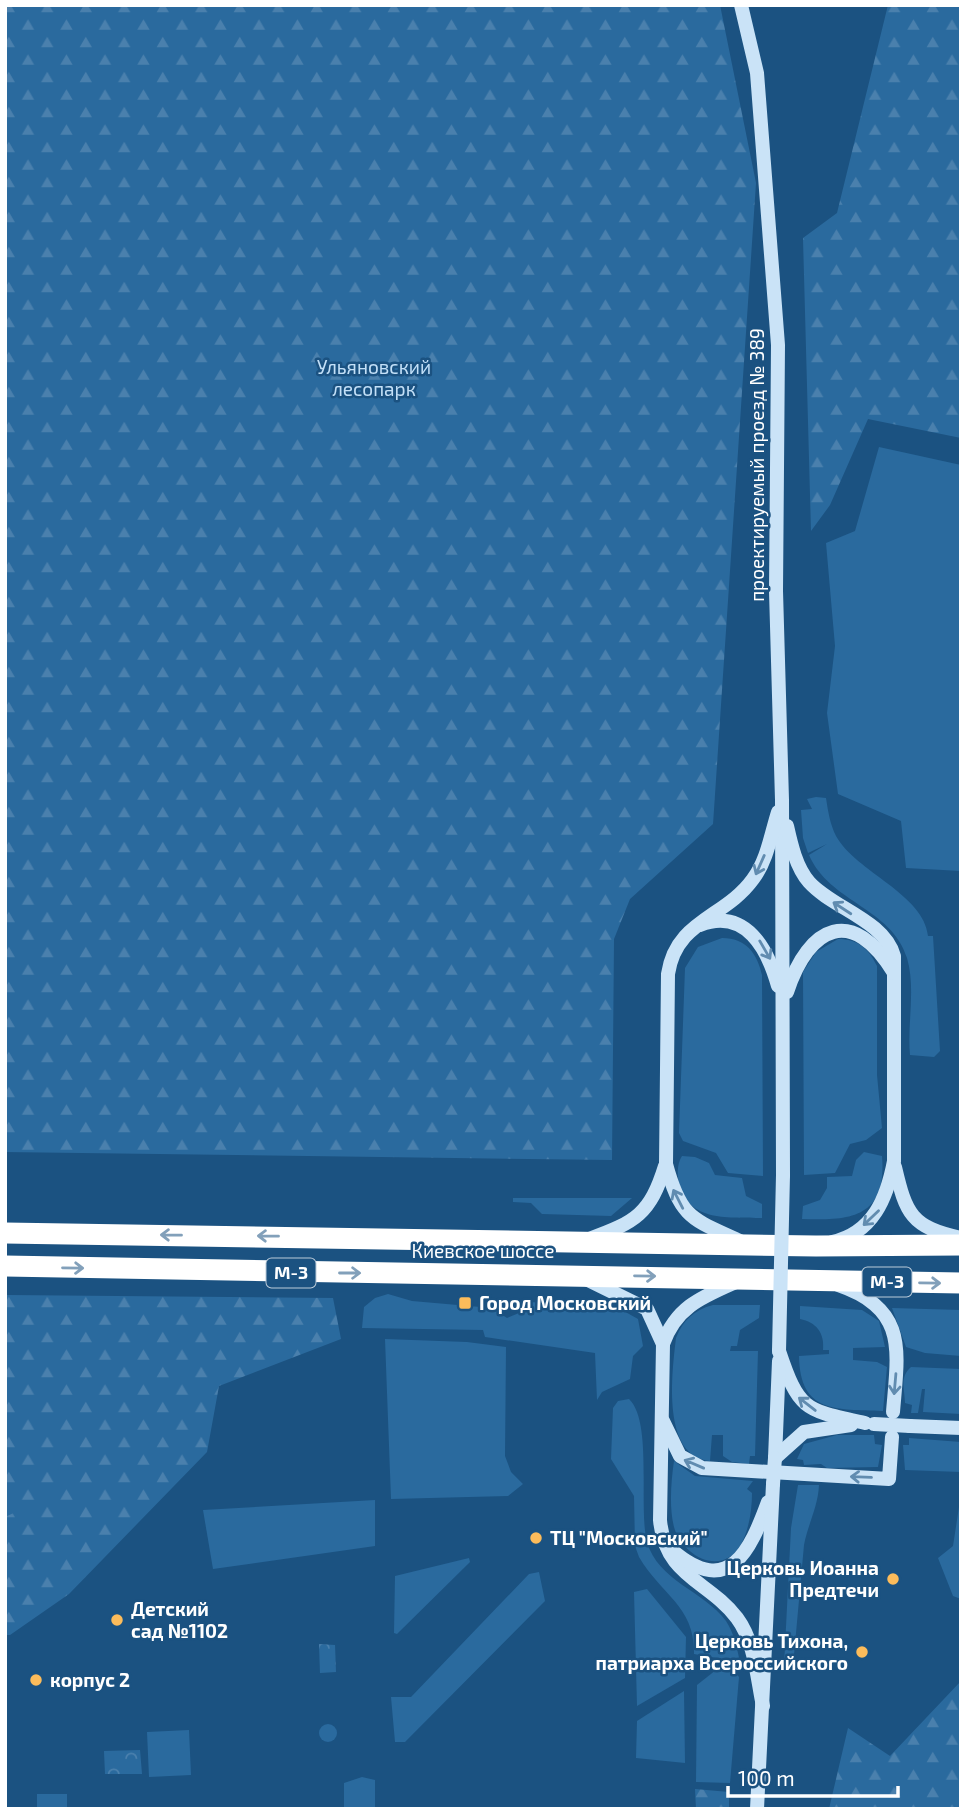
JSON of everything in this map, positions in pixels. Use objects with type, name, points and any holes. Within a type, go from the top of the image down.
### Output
[{"type":"highway","name":"Киевское шоссе","points":[[5,1233],[816,1246],[961,1245]]},
{"type":"highway","name":"Киевское шоссе","points":[[5,1266],[961,1283]]},
{"type":"main road","name":"проектируемый проезд № 389","points":[[741,5],[757,73],[778,345],[776,591],[782,800]]},
{"type":"main road","points":[[747,1244],[687,1214],[676,1198],[666,1164],[668,974],[672,953],[687,933],[752,881],[762,865],[782,800]]},
{"type":"main road","points":[[782,800],[791,841],[804,875],[827,898],[885,939],[892,949],[896,976],[894,1161],[888,1191],[877,1214],[845,1238],[816,1246]]},
{"type":"main road","points":[[757,1809],[779,1351],[783,1175],[782,800]]},
{"type":"main road","points":[[687,933],[708,922],[719,921],[744,927],[764,947],[783,1003]]},
{"type":"main road","points":[[783,1003],[804,952],[833,933],[852,932],[867,939],[896,976]]},
{"type":"main road","points":[[894,1161],[903,1200],[915,1219],[929,1230],[961,1238]]},
{"type":"main road","points":[[581,1241],[625,1226],[639,1216],[653,1199],[666,1164]]},
{"type":"main road","points":[[577,1275],[647,1309],[663,1344]]},
{"type":"main road","points":[[744,1279],[685,1307],[673,1321],[663,1344],[659,1510],[666,1546],[677,1567],[726,1606],[743,1626],[763,1706]]},
{"type":"main road","points":[[813,1280],[852,1290],[877,1305],[889,1317],[895,1333],[897,1357],[893,1412]]},
{"type":"main road","points":[[779,1351],[793,1390],[804,1404],[820,1414],[870,1424],[961,1427]]},
{"type":"main road","points":[[661,1417],[680,1456],[708,1469],[889,1479],[892,1437]]},
{"type":"main road","points":[[775,1458],[804,1432],[870,1424]]},
{"type":"main road","points":[[666,1546],[695,1568],[713,1571],[731,1566],[749,1550],[773,1487]]},
{"type":"green space","name":"Ульяновский лесопарк","points":[[5,5],[720,5],[756,183],[713,824],[630,899],[614,939],[612,1160],[5,1152]]},
{"type":"green space","points":[[888,5],[961,5],[961,438],[868,419],[830,505],[811,531],[803,238],[837,213]]},
{"type":"green space","points":[[879,447],[961,465],[961,871],[906,868],[901,821],[838,794],[827,713],[835,646],[826,543],[855,531]]},
{"type":"green space","points":[[826,798],[834,831],[846,849],[915,908],[924,921],[928,936],[933,936],[940,1051],[934,1057],[910,1055],[910,970],[899,941],[888,927],[818,871],[809,855],[827,844],[808,853],[803,838],[801,810],[812,809],[807,799]]},
{"type":"green space","points":[[722,938],[738,941],[749,948],[762,975],[763,1176],[728,1173],[716,1153],[683,1141],[679,1133],[685,968],[698,947]]},
{"type":"green space","points":[[838,939],[862,946],[877,966],[877,1075],[882,1128],[866,1140],[850,1144],[835,1173],[804,1175],[803,972],[816,952]]},
{"type":"green space","points":[[864,1152],[882,1156],[879,1192],[872,1203],[851,1216],[802,1219],[803,1206],[820,1200],[827,1188],[827,1177],[852,1176],[856,1160]]},
{"type":"green space","points":[[682,1156],[695,1157],[709,1163],[715,1175],[742,1178],[746,1196],[762,1204],[762,1218],[712,1215],[691,1205],[679,1183],[678,1169]]},
{"type":"green space","points":[[513,1198],[632,1198],[611,1216],[542,1214],[531,1203],[513,1202]]},
{"type":"green space","points":[[388,1294],[412,1301],[492,1308],[507,1318],[519,1313],[521,1303],[526,1302],[613,1305],[638,1319],[643,1346],[633,1356],[630,1379],[602,1392],[597,1400],[595,1353],[485,1337],[483,1330],[362,1328],[364,1307],[375,1298]]},
{"type":"green space","points":[[5,1295],[333,1298],[341,1339],[219,1386],[207,1452],[69,1594],[10,1635],[5,1635]]},
{"type":"green space","points":[[713,1305],[760,1305],[759,1318],[740,1330],[737,1346],[731,1346],[730,1351],[758,1351],[755,1456],[750,1456],[749,1464],[732,1462],[723,1456],[723,1435],[712,1435],[710,1461],[694,1456],[683,1445],[677,1429],[672,1391],[676,1338],[690,1317]]},
{"type":"green space","points":[[800,1306],[862,1310],[879,1321],[885,1347],[853,1348],[853,1360],[877,1362],[887,1367],[883,1411],[850,1410],[824,1405],[806,1389],[799,1356],[829,1354],[829,1350],[823,1350],[823,1338],[818,1329],[800,1319]]},
{"type":"green space","points":[[892,1308],[961,1310],[961,1356],[925,1353],[906,1347]]},
{"type":"green space","points":[[385,1339],[467,1342],[506,1347],[505,1456],[511,1472],[523,1484],[508,1496],[391,1499]]},
{"type":"green space","points":[[911,1367],[961,1369],[961,1414],[923,1412],[925,1389],[922,1389],[918,1413],[911,1413],[912,1405],[905,1403],[903,1384]]},
{"type":"green space","points":[[629,1399],[641,1426],[647,1542],[661,1567],[706,1601],[726,1621],[740,1662],[694,1654],[693,1638],[683,1612],[639,1557],[635,1546],[634,1496],[611,1459],[613,1408],[618,1401]]},
{"type":"green space","points":[[837,1435],[874,1435],[875,1444],[882,1445],[878,1467],[827,1468],[821,1464],[804,1465],[803,1460],[797,1459],[804,1444]]},
{"type":"green space","points":[[909,1438],[961,1442],[961,1472],[905,1470],[903,1445],[909,1445]]},
{"type":"green space","points":[[674,1461],[695,1476],[753,1481],[747,1489],[752,1493],[748,1527],[740,1546],[732,1555],[722,1560],[702,1559],[684,1546],[678,1537],[672,1520],[671,1503]]},
{"type":"green space","points":[[5,1485],[18,1511],[5,1517]]},
{"type":"green space","points":[[798,1485],[819,1485],[804,1545],[793,1666],[784,1666],[791,1528]]},
{"type":"green space","points":[[961,1494],[961,1599],[953,1596],[938,1558],[953,1546]]},
{"type":"green space","points":[[375,1500],[375,1546],[213,1569],[203,1510]]},
{"type":"green space","points":[[469,1558],[470,1562],[397,1634],[394,1633],[395,1576]]},
{"type":"green space","points":[[539,1572],[545,1601],[405,1742],[395,1742],[391,1697],[411,1697],[529,1574]]},
{"type":"green space","points":[[647,1589],[686,1637],[685,1678],[637,1706],[634,1592]]},
{"type":"green space","points":[[319,1644],[335,1645],[336,1672],[320,1673]]},
{"type":"green space","points":[[716,1670],[733,1670],[739,1677],[730,1783],[696,1782],[697,1685]]},
{"type":"green space","points":[[961,1681],[961,1809],[829,1809],[848,1728],[890,1756]]},
{"type":"green space","points":[[684,1691],[685,1763],[636,1758],[637,1721]]},
{"type":"green space","points":[[328,1724],[334,1727],[337,1733],[334,1739],[328,1742],[322,1739],[319,1733],[322,1727]]},
{"type":"green space","points":[[189,1730],[191,1775],[149,1777],[147,1732]]},
{"type":"green space","points":[[140,1750],[142,1774],[105,1774],[104,1751]]},
{"type":"green space","points":[[362,1777],[375,1780],[375,1809],[344,1809],[344,1783]]},
{"type":"green space","points":[[695,1789],[729,1792],[729,1809],[696,1809]]},
{"type":"green space","points":[[37,1794],[67,1794],[67,1809],[37,1809]]},
{"type":"place","name":"Город Московский","points":[[465,1303]]},
{"type":"place","name":"ТЦ \"Московский\"","points":[[536,1538]]},
{"type":"place","name":"Церковь Иоанна Предтечи","points":[[893,1579]]},
{"type":"place","name":"Детский сад №1102","points":[[117,1620]]},
{"type":"place","name":"Церковь Тихона, патриарха Всероссийского","points":[[862,1652]]},
{"type":"place","name":"корпус 2","points":[[36,1680]]}]
